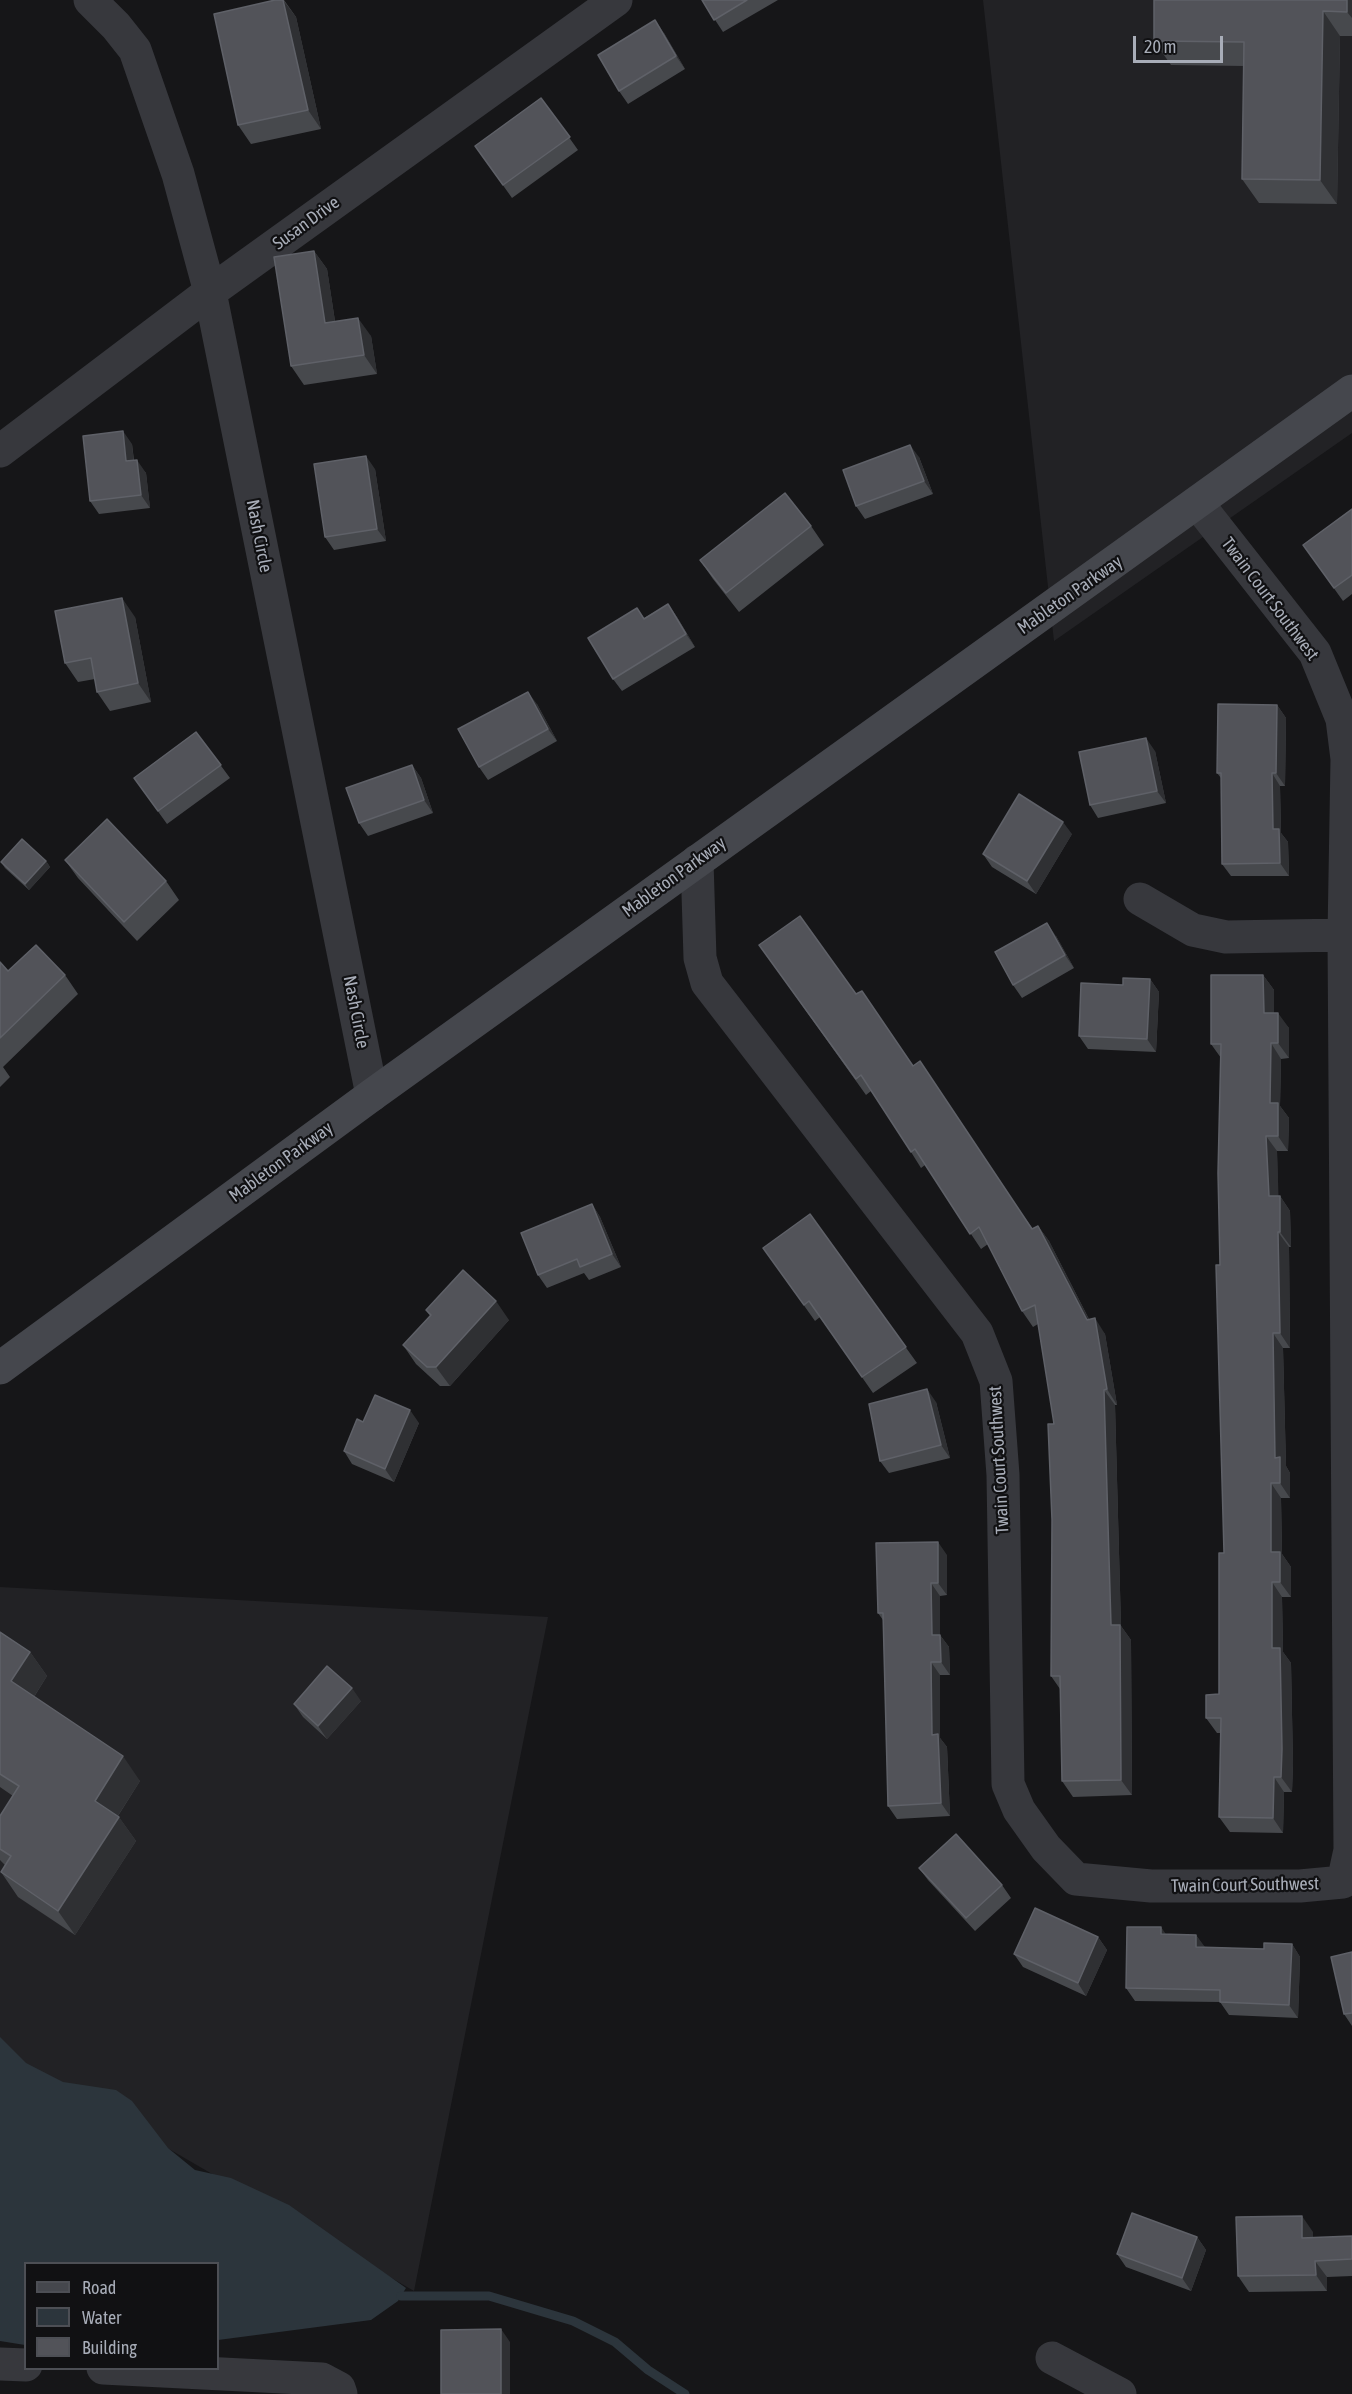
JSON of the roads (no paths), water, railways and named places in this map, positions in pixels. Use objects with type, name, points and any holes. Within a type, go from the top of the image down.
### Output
[{"type":"main road","name":"Mableton Parkway","points":[[0,1368],[372,1095],[1198,504],[1352,391]]},
{"type":"street","name":"Nash Circle","points":[[90,0],[116,26],[135,50],[178,174],[210,292],[372,1095]]},
{"type":"street","name":"Susan Drive","points":[[0,451],[210,292],[616,0]]},
{"type":"street","name":"Twain Court Southwest","points":[[697,861],[700,958],[707,983],[977,1333],[996,1381],[1003,1475],[1008,1784],[1019,1810],[1046,1848],[1076,1879],[1151,1886],[1299,1886],[1343,1882],[1350,1850],[1344,935],[1347,759],[1342,719],[1315,653],[1198,504]]},
{"type":"street","points":[[1140,899],[1193,930],[1226,937],[1344,935]]},
{"type":"street","points":[[1052,2358],[1120,2394]]},
{"type":"street","points":[[0,2364],[24,2365]]},
{"type":"street","points":[[144,2370],[322,2379],[339,2388],[340,2394]]},
{"type":"water","points":[[0,2037],[26,2063],[63,2082],[116,2090],[132,2101],[168,2148],[195,2170],[231,2178],[289,2205],[406,2288],[398,2301],[371,2320],[219,2340],[219,2262],[24,2262],[24,2345],[0,2341]]},
{"type":"waterway","points":[[401,2296],[489,2296],[573,2321],[615,2342],[648,2370],[685,2394]]}]
